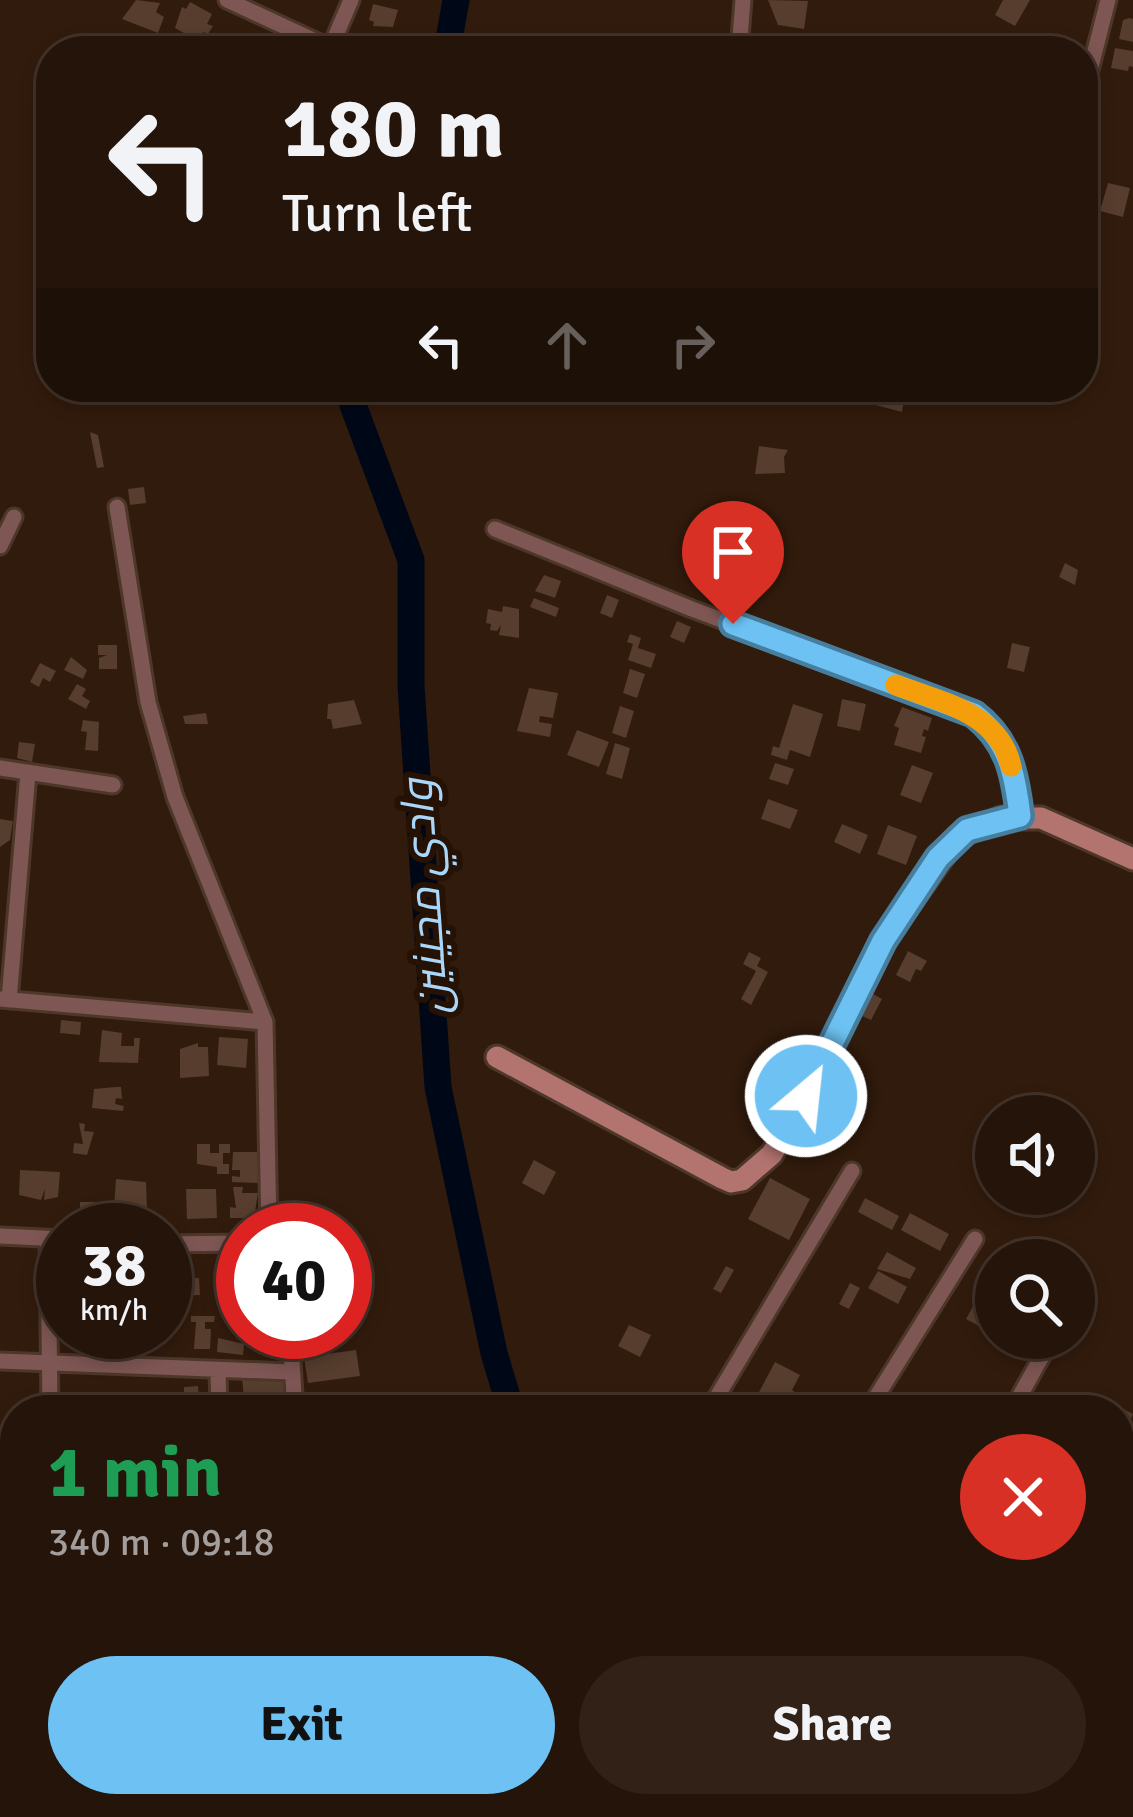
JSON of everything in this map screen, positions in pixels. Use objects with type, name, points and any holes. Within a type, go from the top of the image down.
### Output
[{"type":"street","points":[[227,0],[305,36]]},
{"type":"street","points":[[336,36],[351,0]]},
{"type":"street","points":[[740,36],[743,0]]},
{"type":"street","points":[[1098,39],[1108,0]]},
{"type":"street","points":[[117,507],[148,702],[175,797],[265,1022],[268,1203]]},
{"type":"street","points":[[0,546],[14,517]]},
{"type":"street","points":[[494,529],[974,714],[1008,752],[1020,816]]},
{"type":"street","points":[[0,768],[113,785]]},
{"type":"street","points":[[28,773],[4,999],[265,1022]]},
{"type":"street","points":[[497,1057],[711,1173],[731,1182],[742,1180],[764,1163],[792,1121],[883,941],[938,858],[967,830],[1020,816],[1060,825],[1133,860]]},
{"type":"street","points":[[718,1395],[852,1171]]},
{"type":"street","points":[[0,1236],[36,1238]]},
{"type":"street","points":[[877,1395],[975,1239]]},
{"type":"street","points":[[50,1359],[50,1395]]},
{"type":"street","points":[[291,1359],[294,1395]]},
{"type":"street","points":[[1020,1395],[1040,1359]]},
{"type":"street","points":[[0,1361],[292,1372]]},
{"type":"street","points":[[218,1371],[219,1395]]},
{"type":"building","points":[[136,0],[160,3],[156,12],[164,17],[158,33],[122,19]]},
{"type":"building","points":[[768,0],[808,1],[804,29],[778,25]]},
{"type":"building","points":[[1003,0],[1030,0],[1015,26],[995,15]]},
{"type":"building","points":[[190,2],[212,14],[208,34],[189,36],[175,28],[182,7],[186,9]]},
{"type":"building","points":[[373,4],[398,10],[393,27],[373,26],[369,20]]},
{"type":"building","points":[[1133,19],[1133,42],[1119,39],[1123,20]]},
{"type":"building","points":[[1115,48],[1133,51],[1133,67],[1128,71],[1111,68]]},
{"type":"building","points":[[1108,183],[1130,188],[1123,217],[1100,211]]},
{"type":"building","points":[[865,402],[904,402],[902,412]]},
{"type":"building","points":[[90,432],[98,435],[104,467],[97,468]]},
{"type":"building","points":[[759,446],[788,450],[785,473],[755,474]]},
{"type":"building","points":[[144,487],[146,503],[130,505],[128,489]]},
{"type":"building","points":[[734,509],[768,520],[765,534],[729,532]]},
{"type":"building","points":[[1065,563],[1078,570],[1075,585],[1059,577]]},
{"type":"building","points":[[544,575],[561,581],[555,598],[535,591]]},
{"type":"building","points":[[607,595],[619,600],[612,618],[600,613]]},
{"type":"building","points":[[534,598],[559,608],[556,617],[530,607]]},
{"type":"building","points":[[503,606],[519,609],[519,638],[499,635],[501,625],[497,631],[486,623],[488,609],[502,612]]},
{"type":"building","points":[[677,621],[691,627],[684,643],[670,637]]},
{"type":"building","points":[[630,634],[641,638],[638,648],[656,654],[651,668],[628,660],[633,644],[627,642]]},
{"type":"building","points":[[1012,643],[1030,647],[1024,672],[1007,668]]},
{"type":"building","points":[[98,645],[117,645],[117,669],[99,669],[99,658],[107,655],[98,655]]},
{"type":"building","points":[[71,657],[87,670],[83,679],[64,670]]},
{"type":"building","points":[[40,663],[56,671],[50,682],[43,678],[39,687],[30,682]]},
{"type":"building","points":[[630,669],[645,674],[637,698],[623,693]]},
{"type":"building","points":[[77,684],[86,689],[82,696],[90,701],[86,709],[68,699]]},
{"type":"building","points":[[529,688],[558,693],[553,718],[540,716],[539,722],[552,724],[550,737],[517,731]]},
{"type":"building","points":[[842,699],[866,704],[860,731],[837,726]]},
{"type":"building","points":[[354,700],[362,724],[333,729],[327,719],[328,704]]},
{"type":"building","points":[[793,704],[823,714],[810,757],[790,750],[787,760],[771,755],[773,746],[779,748]]},
{"type":"building","points":[[620,706],[634,711],[626,738],[612,733]]},
{"type":"building","points":[[902,707],[932,718],[928,731],[924,729],[921,753],[894,745],[899,728],[894,726]]},
{"type":"building","points":[[206,713],[208,724],[185,724],[183,716]]},
{"type":"building","points":[[83,720],[99,722],[98,751],[85,750]]},
{"type":"building","points":[[577,730],[609,742],[599,767],[567,755]]},
{"type":"building","points":[[19,742],[35,744],[32,762],[17,758]]},
{"type":"building","points":[[615,743],[630,748],[622,779],[606,774]]},
{"type":"building","points":[[775,763],[794,769],[788,785],[769,779]]},
{"type":"building","points":[[912,765],[933,773],[921,803],[900,795]]},
{"type":"building","points":[[768,799],[798,810],[790,829],[761,819]]},
{"type":"building","points":[[0,819],[13,821],[10,840],[0,847]]},
{"type":"building","points":[[842,824],[868,835],[860,854],[834,842]]},
{"type":"building","points":[[888,825],[917,836],[906,865],[877,854]]},
{"type":"building","points":[[908,951],[927,961],[910,982],[896,975]]},
{"type":"building","points":[[749,952],[761,958],[757,966],[768,972],[751,1005],[741,999],[756,971],[743,964]]},
{"type":"building","points":[[873,994],[882,999],[871,1020],[862,1016]]},
{"type":"building","points":[[61,1020],[81,1022],[80,1035],[60,1033]]},
{"type":"building","points":[[102,1030],[122,1033],[121,1046],[134,1046],[134,1038],[140,1038],[138,1063],[99,1062]]},
{"type":"building","points":[[219,1037],[248,1039],[246,1068],[217,1065]]},
{"type":"building","points":[[198,1043],[198,1047],[208,1047],[209,1076],[180,1078],[180,1049]]},
{"type":"building","points":[[121,1087],[122,1099],[116,1098],[115,1104],[124,1106],[123,1111],[92,1108],[94,1089]]},
{"type":"building","points":[[79,1123],[85,1124],[84,1131],[94,1132],[87,1155],[73,1153],[74,1143],[83,1144]]},
{"type":"building","points":[[197,1144],[210,1144],[210,1153],[219,1153],[219,1144],[230,1144],[230,1153],[223,1153],[229,1174],[197,1164]]},
{"type":"building","points":[[233,1152],[260,1152],[259,1183],[232,1182],[232,1176],[240,1177],[240,1170],[232,1170]]},
{"type":"building","points":[[534,1160],[556,1172],[544,1195],[522,1183]]},
{"type":"building","points":[[20,1170],[60,1172],[58,1197],[44,1200],[45,1189],[41,1200],[19,1195]]},
{"type":"building","points":[[770,1178],[810,1199],[789,1240],[748,1219]]},
{"type":"building","points":[[116,1179],[146,1182],[147,1203],[114,1203]]},
{"type":"building","points":[[233,1187],[243,1187],[242,1193],[258,1193],[256,1203],[235,1203]]},
{"type":"building","points":[[186,1189],[216,1189],[216,1218],[192,1219],[192,1203],[186,1203]]},
{"type":"building","points":[[865,1198],[899,1216],[892,1230],[858,1212]]},
{"type":"building","points":[[910,1213],[949,1234],[940,1251],[901,1230]]},
{"type":"building","points":[[887,1252],[916,1268],[910,1279],[877,1269]]},
{"type":"building","points":[[726,1266],[734,1270],[721,1293],[713,1289]]},
{"type":"building","points":[[878,1271],[907,1287],[898,1304],[868,1288]]},
{"type":"building","points":[[192,1278],[199,1278],[200,1295],[192,1295]]},
{"type":"building","points":[[850,1283],[860,1288],[849,1309],[839,1304]]},
{"type":"building","points":[[975,1303],[975,1324],[966,1319]]},
{"type":"building","points":[[192,1316],[215,1316],[214,1322],[205,1322],[205,1329],[211,1329],[210,1349],[194,1349],[196,1322]]},
{"type":"building","points":[[629,1325],[651,1335],[640,1357],[618,1346]]},
{"type":"building","points":[[304,1359],[357,1359],[360,1376],[308,1383]]},
{"type":"building","points":[[775,1362],[800,1375],[792,1390],[795,1395],[758,1395]]},
{"type":"building","points":[[242,1378],[284,1378],[285,1395],[244,1395]]},
{"type":"building","points":[[198,1386],[199,1395],[184,1395],[184,1387]]},
{"type":"waterway","name":"وادي مجينين","points":[[450,36],[456,0]]},
{"type":"waterway","name":"وادي مجينين","points":[[353,402],[411,560],[411,686],[438,1087],[507,1395]]},
{"type":"slow traffic","points":[[896,685],[974,714],[1008,752],[1011,766]]},
{"type":"route","points":[[733,624],[974,714],[1008,752],[1017,791],[1020,816],[967,830],[919,885],[883,941],[806,1096]]}]
